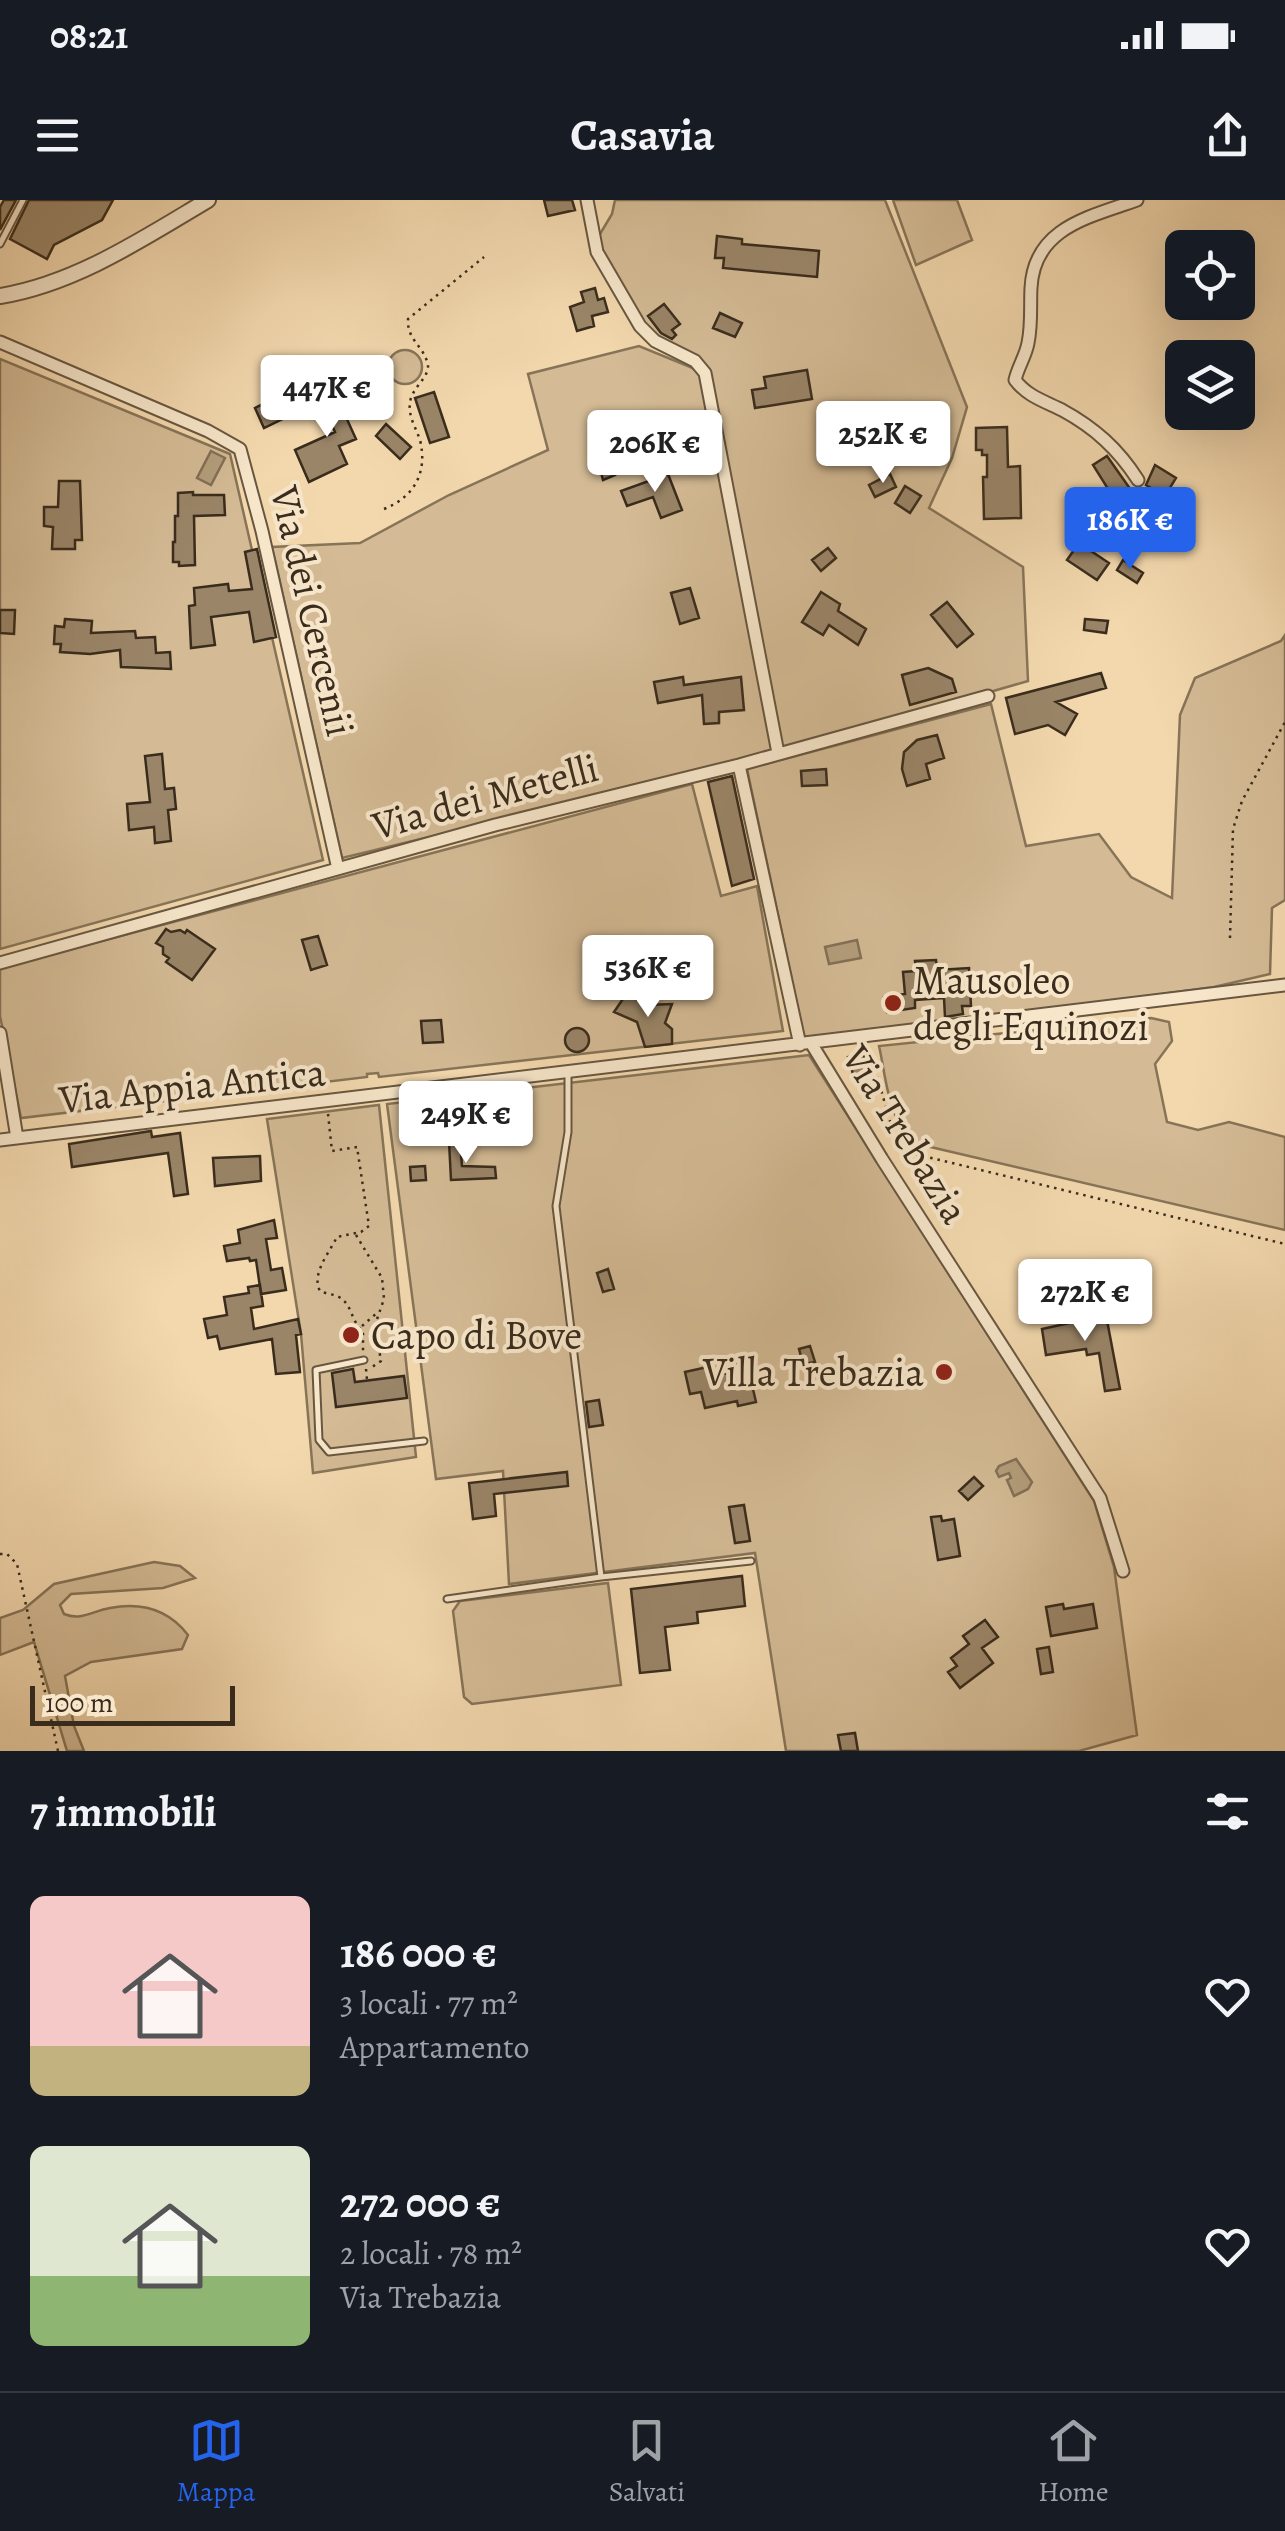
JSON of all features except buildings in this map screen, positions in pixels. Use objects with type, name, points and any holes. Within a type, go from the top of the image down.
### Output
[{"type":"street","points":[[0,296],[64,277],[208,200]]},
{"type":"street","points":[[587,200],[594,244],[640,326],[655,341],[695,361],[705,373],[778,753]]},
{"type":"street","points":[[1137,200],[1084,218],[1051,238],[1035,262],[1030,284],[1028,347],[1015,380],[1024,392],[1106,438],[1138,480]]},
{"type":"street","name":"Via dei Cercenii","points":[[0,342],[208,431],[240,449],[338,869]]},
{"type":"street","name":"Via dei Metelli","points":[[0,963],[496,825],[739,765],[988,696]]},
{"type":"street","name":"Via Trebazia","points":[[739,765],[805,1044],[1100,1498],[1123,1572]]},
{"type":"street","name":"Via Appia Antica","points":[[0,1140],[1285,985]]},
{"type":"street","points":[[0,1033],[17,1138]]},
{"type":"lane","points":[[0,244],[23,200]]},
{"type":"lane","points":[[568,1073],[568,1132],[556,1206],[601,1577]]},
{"type":"lane","points":[[364,1360],[316,1370],[319,1440],[329,1452],[424,1441]]},
{"type":"lane","points":[[447,1600],[601,1577],[751,1561]]},
{"type":"path","points":[[384,509],[402,502],[419,482],[421,469],[421,445],[409,410],[410,396],[427,373],[428,362],[409,336],[408,319],[484,257]]},
{"type":"path","points":[[1230,938],[1234,829],[1242,801],[1285,722]]},
{"type":"path","points":[[866,1036],[894,1135],[911,1153],[1285,1244]]},
{"type":"path","points":[[328,1103],[332,1151],[358,1147],[369,1226],[337,1238],[316,1284],[320,1292],[345,1302],[353,1322],[360,1328],[367,1380]]},
{"type":"path","points":[[355,1234],[382,1278],[384,1299],[375,1326],[381,1361],[366,1370]]},
{"type":"path","points":[[360,1328],[380,1312]]},
{"type":"path","points":[[0,1554],[7,1554],[17,1564],[58,1751]]},
{"type":"shaded area","points":[[615,200],[885,200],[967,407],[952,458],[929,508],[1023,567],[1028,681],[778,753],[342,858],[272,547],[360,543],[449,495],[548,450],[528,374],[639,346],[700,371],[665,347],[634,315],[594,244],[612,214]]},
{"type":"shaded area","points":[[893,200],[957,200],[972,240],[916,265]]},
{"type":"shaded area","points":[[405,350],[417,355],[422,367],[417,379],[405,384],[393,379],[388,367],[393,355]]},
{"type":"shaded area","points":[[0,359],[230,454],[323,860],[0,949]]},
{"type":"shaded area","points":[[211,451],[225,458],[211,485],[197,478]]},
{"type":"shaded area","points":[[1285,635],[1285,900],[1272,908],[1270,974],[1214,987],[952,1022],[804,1037],[747,769],[991,704],[1026,846],[1099,834],[1131,877],[1172,898],[1180,715],[1195,678],[1281,641]]},
{"type":"shaded area","points":[[692,784],[721,896],[757,886],[783,1031],[379,1077],[378,1073],[367,1074],[21,1118],[0,1016],[0,968]]},
{"type":"shaded area","points":[[857,940],[861,958],[829,964],[825,947]]},
{"type":"shaded area","points":[[1151,1018],[1169,1022],[1172,1041],[1155,1064],[1167,1122],[1198,1130],[1229,1122],[1285,1137],[1285,1230],[922,1145],[902,1127],[890,1102],[879,1046]]},
{"type":"shaded area","points":[[809,1055],[1094,1501],[1114,1567],[1137,1735],[1079,1751],[786,1751],[755,1553],[509,1584],[503,1471],[436,1479],[387,1104]]},
{"type":"shaded area","points":[[379,1105],[416,1457],[313,1473],[301,1334],[267,1119]]},
{"type":"shaded area","points":[[1016,1459],[1032,1482],[1028,1489],[1014,1496],[1007,1480],[1011,1478],[1009,1473],[999,1477],[996,1471]]},
{"type":"shaded area","points":[[154,1562],[180,1566],[195,1578],[163,1588],[71,1594],[60,1605],[64,1614],[76,1616],[110,1608],[143,1607],[163,1613],[188,1635],[182,1649],[91,1662],[65,1676],[74,1726],[84,1751],[67,1751],[34,1642],[0,1655],[0,1618],[23,1610],[54,1584]]},
{"type":"shaded area","points":[[608,1583],[621,1685],[472,1704],[464,1697],[453,1611],[460,1601]]},
{"type":"place","name":"Mausoleo degli Equinozi","points":[[893,1003]]},
{"type":"place","name":"Capo di Bove","points":[[351,1335]]},
{"type":"place","name":"Villa Trebazia","points":[[944,1372]]}]
